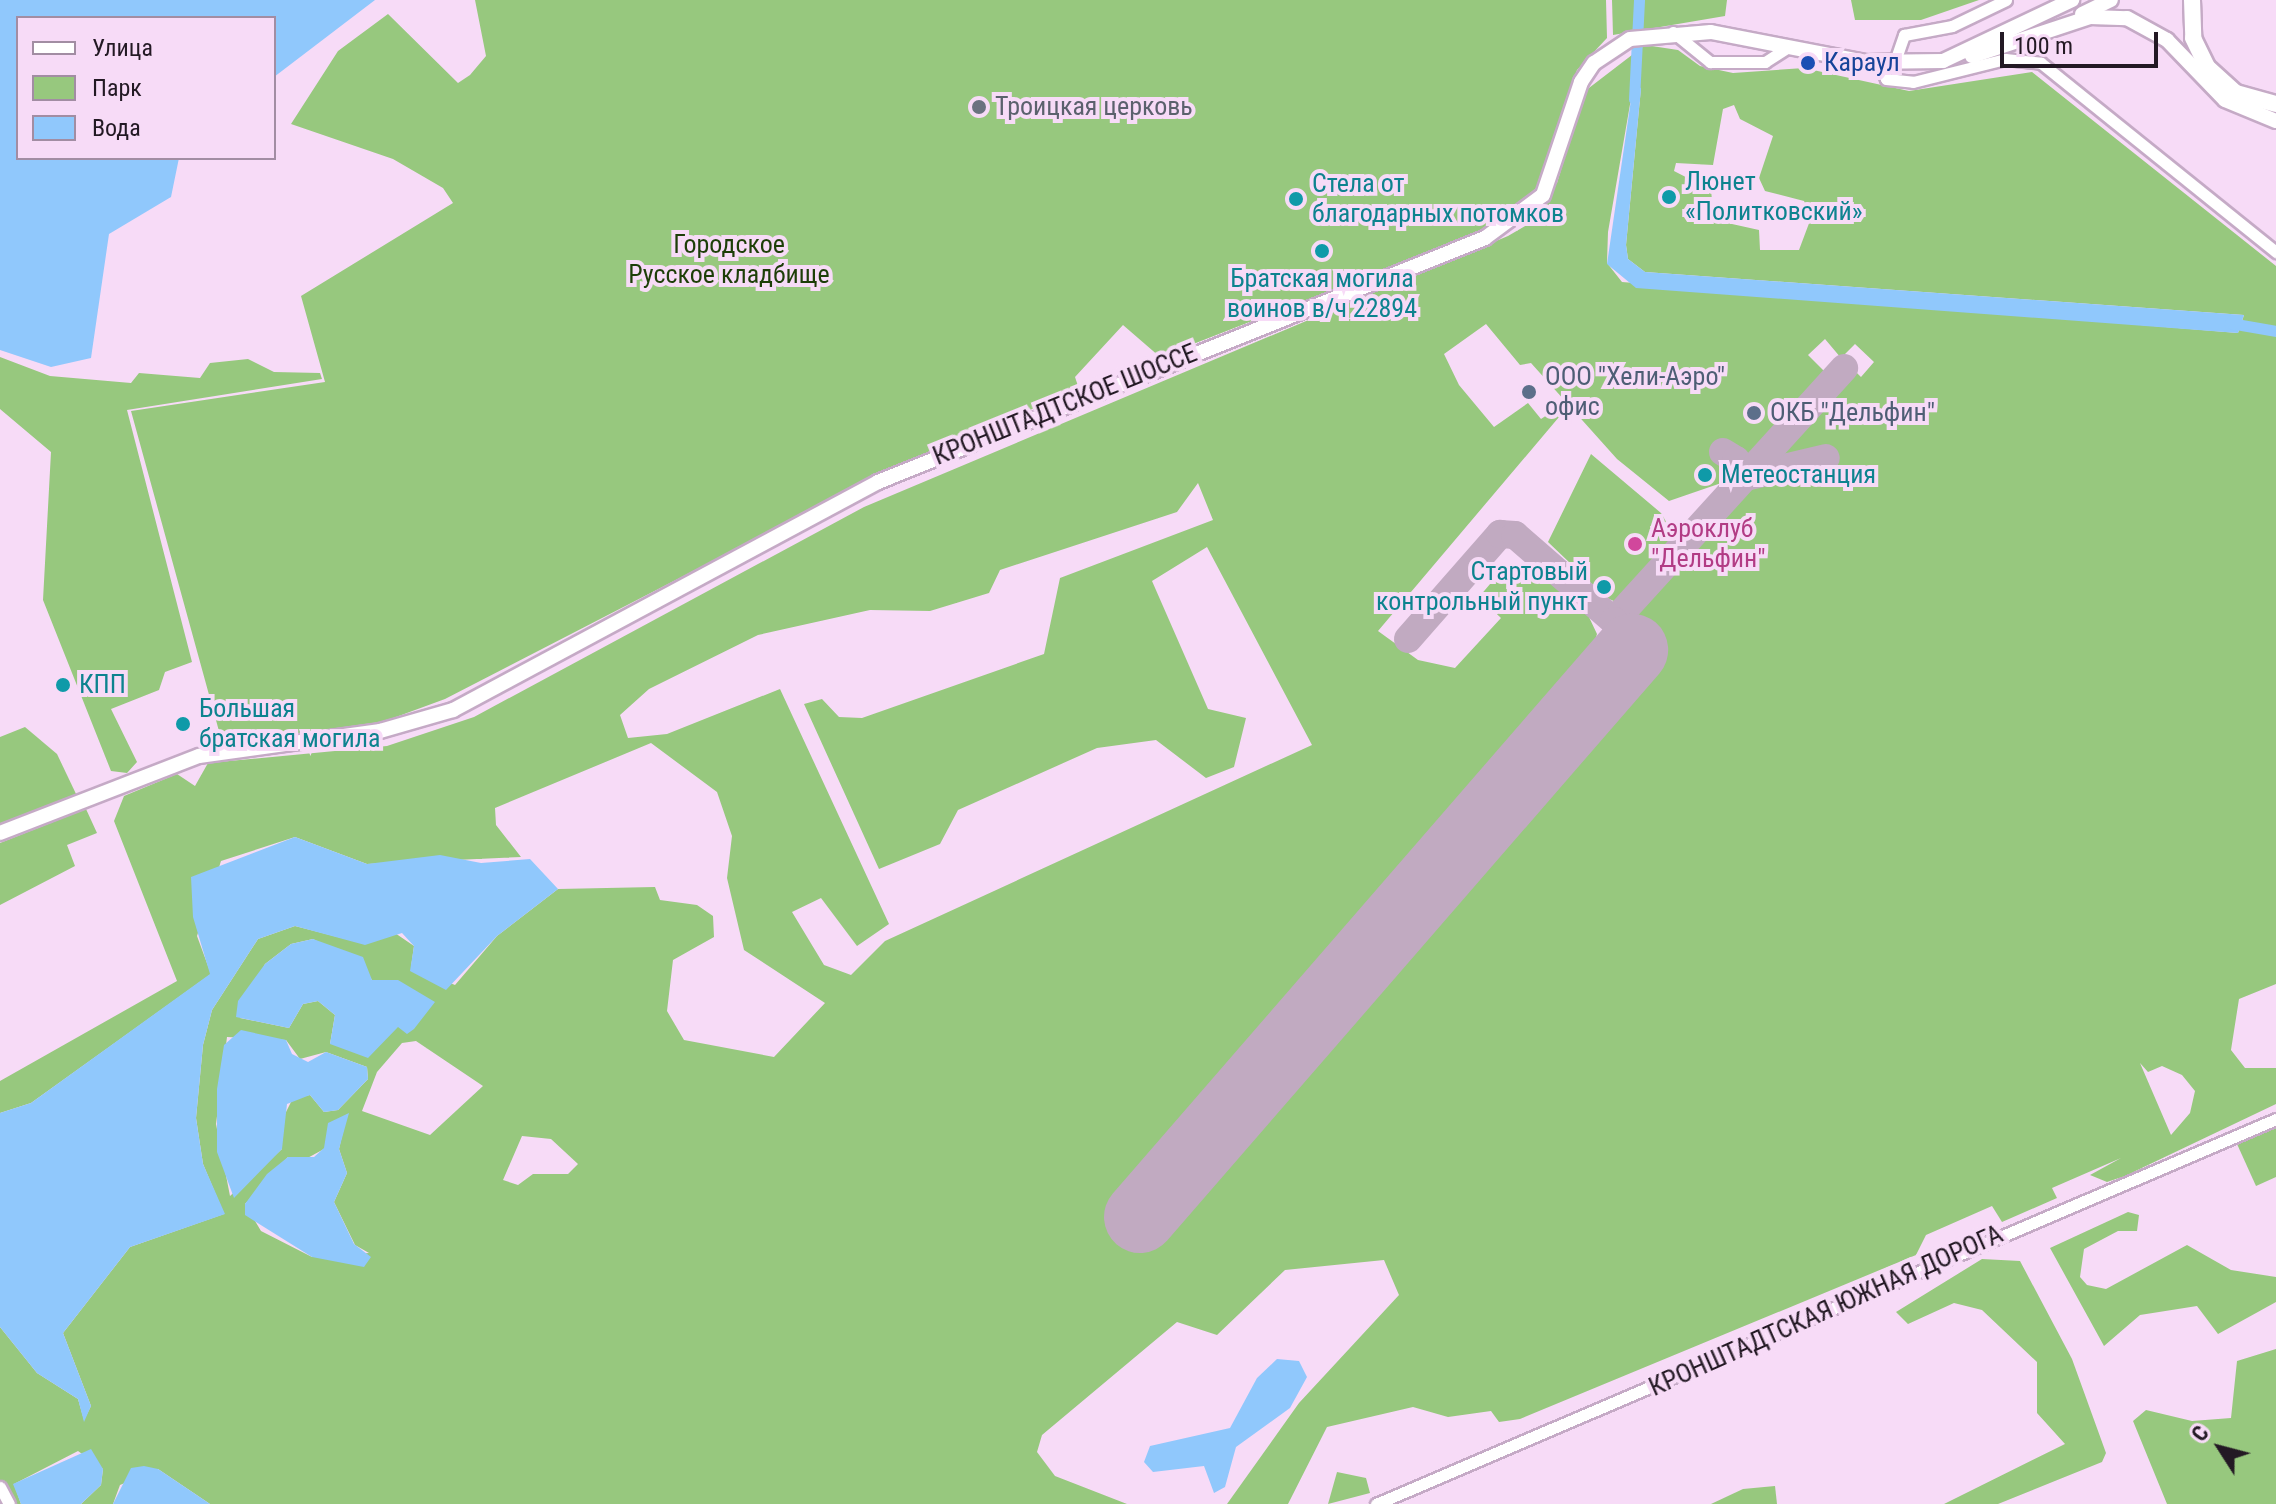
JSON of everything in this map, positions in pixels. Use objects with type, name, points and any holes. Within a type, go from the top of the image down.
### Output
[{"type":"main road","points":[[2192,0],[2193,38],[2207,67],[2236,93],[2276,104]]},
{"type":"street","points":[[2006,0],[1952,26],[1904,35],[1886,64],[1886,79],[1916,82],[2005,59],[2041,63],[2276,252]]},
{"type":"street","points":[[1943,61],[1996,52],[2111,0]]},
{"type":"street","name":"КРОНШТАДТСКОЕ ШОССЕ","points":[[0,833],[199,756],[380,731],[453,710],[878,482],[1485,238],[1543,195],[1581,82],[1594,63],[1630,39],[1673,31],[1886,64],[1943,61],[2069,2]]},
{"type":"street","points":[[2060,25],[2104,15],[2141,23],[2225,100],[2276,121]]},
{"type":"street","points":[[1673,31],[1710,62],[1765,62],[1788,47]]},
{"type":"street","name":"КРОНШТАДТСКАЯ ЮЖНАЯ ДОРОГА","points":[[1376,1504],[2276,1119]]},
{"type":"street","points":[[0,1487],[9,1504]]},
{"type":"green space","name":"Городское Русское кладбище","points":[[475,0],[1606,0],[1607,38],[1577,70],[1536,188],[1516,211],[1483,231],[1160,357],[1123,325],[1075,377],[1079,389],[881,474],[445,699],[377,724],[222,742],[131,411],[325,382],[301,296],[453,203],[443,188],[393,159],[291,124],[338,51],[388,14],[458,83],[470,75],[486,56]]},
{"type":"green space","points":[[1612,0],[1727,0],[1725,16],[1613,35]]},
{"type":"green space","points":[[1851,0],[1979,0],[1921,20],[1855,20]]},
{"type":"green space","points":[[1645,45],[1678,50],[1700,66],[1733,73],[1804,68],[1909,91],[2032,72],[2276,266],[2276,984],[2239,999],[2231,1050],[2245,1068],[2276,1068],[2276,1104],[2125,1176],[2107,1182],[2090,1175],[2121,1158],[2052,1188],[2057,1198],[2002,1222],[1992,1206],[1926,1235],[1916,1255],[1520,1419],[1499,1422],[1491,1411],[1448,1417],[1413,1407],[1327,1427],[1288,1504],[1227,1504],[1299,1403],[1399,1295],[1384,1260],[1285,1270],[1217,1335],[1177,1322],[1042,1435],[1037,1452],[1055,1476],[1127,1504],[210,1504],[158,1469],[120,1485],[113,1504],[81,1504],[101,1485],[103,1469],[78,1451],[14,1484],[21,1504],[0,1504],[0,1327],[37,1373],[78,1399],[84,1420],[91,1406],[63,1333],[130,1247],[224,1214],[203,1164],[196,1118],[203,1045],[212,1010],[258,939],[295,926],[365,944],[392,931],[414,946],[411,967],[455,985],[497,936],[558,889],[655,887],[660,900],[697,905],[713,916],[714,937],[673,960],[667,1011],[684,1040],[774,1057],[825,1003],[744,950],[727,878],[732,836],[717,792],[651,743],[495,808],[496,825],[521,857],[367,864],[295,837],[221,861],[197,936],[211,974],[31,1103],[0,1113],[0,1081],[177,981],[114,821],[124,796],[177,774],[195,786],[208,763],[387,746],[474,717],[864,507],[1508,236],[1527,225],[1557,183],[1585,91]],"holes":[[[1633,87],[1641,88],[1626,245],[1628,259],[1645,272],[2244,315],[2238,333],[1622,282],[1607,263],[1608,232]],[[1734,105],[1740,119],[1773,136],[1759,178],[1765,191],[1804,201],[1811,218],[1799,250],[1760,250],[1759,230],[1714,220],[1711,190],[1674,171],[1676,163],[1713,165],[1723,109]],[[1486,324],[1520,365],[1531,363],[1617,459],[1669,501],[1730,480],[1823,388],[1825,372],[1808,355],[1825,339],[1841,358],[1855,344],[1874,362],[1861,377],[1852,368],[1626,614],[1667,649],[1149,1248],[1109,1212],[1591,654],[1597,634],[1588,615],[1529,562],[1519,574],[1507,564],[1479,597],[1501,618],[1455,668],[1418,660],[1378,631],[1559,417],[1553,411],[1541,419],[1528,403],[1494,427],[1459,385],[1444,354]],[[1198,483],[1213,520],[1060,578],[1044,654],[862,718],[839,717],[822,699],[804,704],[879,869],[940,844],[958,810],[1097,748],[1156,740],[1206,778],[1234,767],[1246,718],[1208,709],[1152,581],[1207,547],[1312,745],[885,941],[851,975],[824,965],[792,912],[821,898],[857,946],[889,924],[780,689],[667,734],[628,738],[620,715],[649,689],[758,635],[870,610],[930,611],[989,593],[1000,570],[1177,512]],[[313,939],[361,965],[372,980],[391,982],[330,1044],[335,1015],[318,1001],[303,1004],[289,1028],[240,1018],[265,964],[291,944]],[[227,1037],[286,1040],[300,1059],[326,1052],[367,1067],[368,1079],[338,1110],[324,1112],[310,1095],[293,1098],[280,1124],[282,1149],[230,1196],[216,1124]],[[416,1041],[483,1086],[430,1135],[362,1111],[377,1072],[402,1043]],[[2140,1063],[2148,1072],[2162,1066],[2182,1075],[2195,1091],[2190,1113],[2171,1135]],[[347,1114],[339,1149],[347,1173],[334,1202],[355,1245],[369,1253],[312,1257],[261,1231],[245,1204],[288,1157],[302,1161],[324,1149]],[[522,1136],[551,1139],[578,1164],[568,1174],[533,1174],[518,1185],[503,1180]]]},
{"type":"green space","points":[[0,357],[50,376],[131,383],[139,373],[200,378],[210,363],[248,359],[274,372],[320,373],[322,379],[127,410],[192,662],[165,672],[159,690],[111,709],[137,762],[127,773],[111,771],[43,600],[51,452],[0,409]]},
{"type":"green space","points":[[1591,454],[1661,513],[1672,532],[1670,547],[1616,602],[1607,598],[1614,589],[1601,577],[1593,585],[1548,542]]},
{"type":"green space","points":[[25,727],[57,754],[77,796],[0,827],[0,737]]},
{"type":"green space","points":[[86,809],[97,833],[67,845],[75,866],[0,905],[0,843]]},
{"type":"green space","points":[[2276,1127],[2276,1177],[2256,1186],[2237,1144]]},
{"type":"green space","points":[[2128,1212],[2139,1215],[2137,1231],[2118,1231],[2084,1249],[2080,1277],[2087,1285],[2106,1289],[2187,1245],[2231,1270],[2276,1277],[2276,1302],[2218,1334],[2197,1306],[2140,1315],[2104,1346],[2050,1248]]},
{"type":"green space","points":[[1982,1259],[2020,1261],[2072,1359],[2106,1453],[2102,1462],[1998,1504],[1944,1504],[2065,1444],[2037,1413],[2037,1362],[1982,1310],[1954,1303],[1908,1324],[1896,1312]]},
{"type":"green space","points":[[2276,1349],[2276,1504],[2167,1504],[2133,1421],[2146,1410],[2192,1421],[2231,1418],[2237,1361]]},
{"type":"green space","points":[[1337,1472],[1366,1478],[1370,1493],[1328,1504]]},
{"type":"green space","points":[[1775,1486],[1777,1504],[1711,1504],[1743,1489]]},
{"type":"water","points":[[0,0],[375,0],[276,75],[276,16],[16,16],[16,160],[179,160],[171,197],[109,234],[91,358],[51,367],[0,350]]},
{"type":"water","points":[[1633,86],[1641,88],[1626,245],[1628,259],[1645,272],[2244,315],[2238,333],[1636,288],[1607,264]]},
{"type":"water","points":[[295,837],[367,864],[440,855],[481,863],[530,859],[558,889],[497,936],[446,990],[410,971],[414,946],[402,933],[365,945],[295,926],[258,939],[212,1010],[203,1045],[196,1118],[203,1164],[225,1214],[130,1247],[63,1333],[91,1406],[84,1422],[78,1399],[37,1373],[0,1327],[0,1113],[31,1103],[210,974],[193,917],[191,877]]},
{"type":"water","points":[[313,939],[363,957],[372,980],[398,980],[435,1002],[414,1029],[407,1034],[398,1027],[368,1058],[330,1044],[335,1015],[318,1001],[303,1004],[289,1028],[236,1017],[238,1001],[265,964],[291,944]]},
{"type":"water","points":[[241,1030],[286,1040],[292,1054],[308,1062],[326,1052],[367,1067],[368,1079],[338,1110],[324,1112],[310,1095],[287,1104],[282,1149],[234,1198],[217,1152],[217,1089],[224,1045]]},
{"type":"water","points":[[349,1113],[339,1149],[347,1173],[334,1202],[354,1244],[371,1257],[364,1267],[312,1257],[245,1215],[245,1204],[267,1174],[288,1157],[314,1157],[324,1148],[328,1123]]},
{"type":"water","points":[[1277,1359],[1299,1361],[1307,1377],[1290,1408],[1236,1447],[1225,1487],[1214,1493],[1204,1466],[1153,1472],[1144,1462],[1150,1446],[1230,1428],[1257,1378]]},
{"type":"water","points":[[91,1449],[103,1469],[101,1485],[81,1504],[21,1504],[13,1484]]},
{"type":"water","points":[[144,1466],[158,1469],[210,1504],[113,1504],[131,1468]]},
{"type":"waterway","points":[[1634,99],[1639,0]]},
{"type":"waterway","points":[[2230,323],[2276,331]]},
{"type":"taxiway","points":[[1614,621],[1844,368]]},
{"type":"taxiway","points":[[1723,452],[1736,460],[1741,478],[1826,458]]},
{"type":"taxiway","points":[[1408,639],[1500,534],[1515,535],[1614,621],[1632,650]]},
{"type":"runway","points":[[1140,1217],[1632,650]]},
{"type":"place","name":"Караул","points":[[1808,63]]},
{"type":"place","name":"Троицкая церковь","points":[[979,107]]},
{"type":"place","name":"Люнет «Политковский»","points":[[1669,197]]},
{"type":"place","name":"Стела от благодарных потомков","points":[[1296,199]]},
{"type":"place","name":"Братская могила воинов в/ч 22894","points":[[1322,251]]},
{"type":"place","name":"ООО \"Хели-Аэро\" офис","points":[[1529,392]]},
{"type":"place","name":"ОКБ \"Дельфин\"","points":[[1754,413]]},
{"type":"place","name":"Метеостанция","points":[[1705,475]]},
{"type":"place","name":"Аэроклуб \"Дельфин\"","points":[[1635,544]]},
{"type":"place","name":"Стартовый контрольный пункт","points":[[1604,587]]},
{"type":"place","name":"КПП","points":[[63,685]]},
{"type":"place","name":"Большая братская могила","points":[[183,724]]}]
